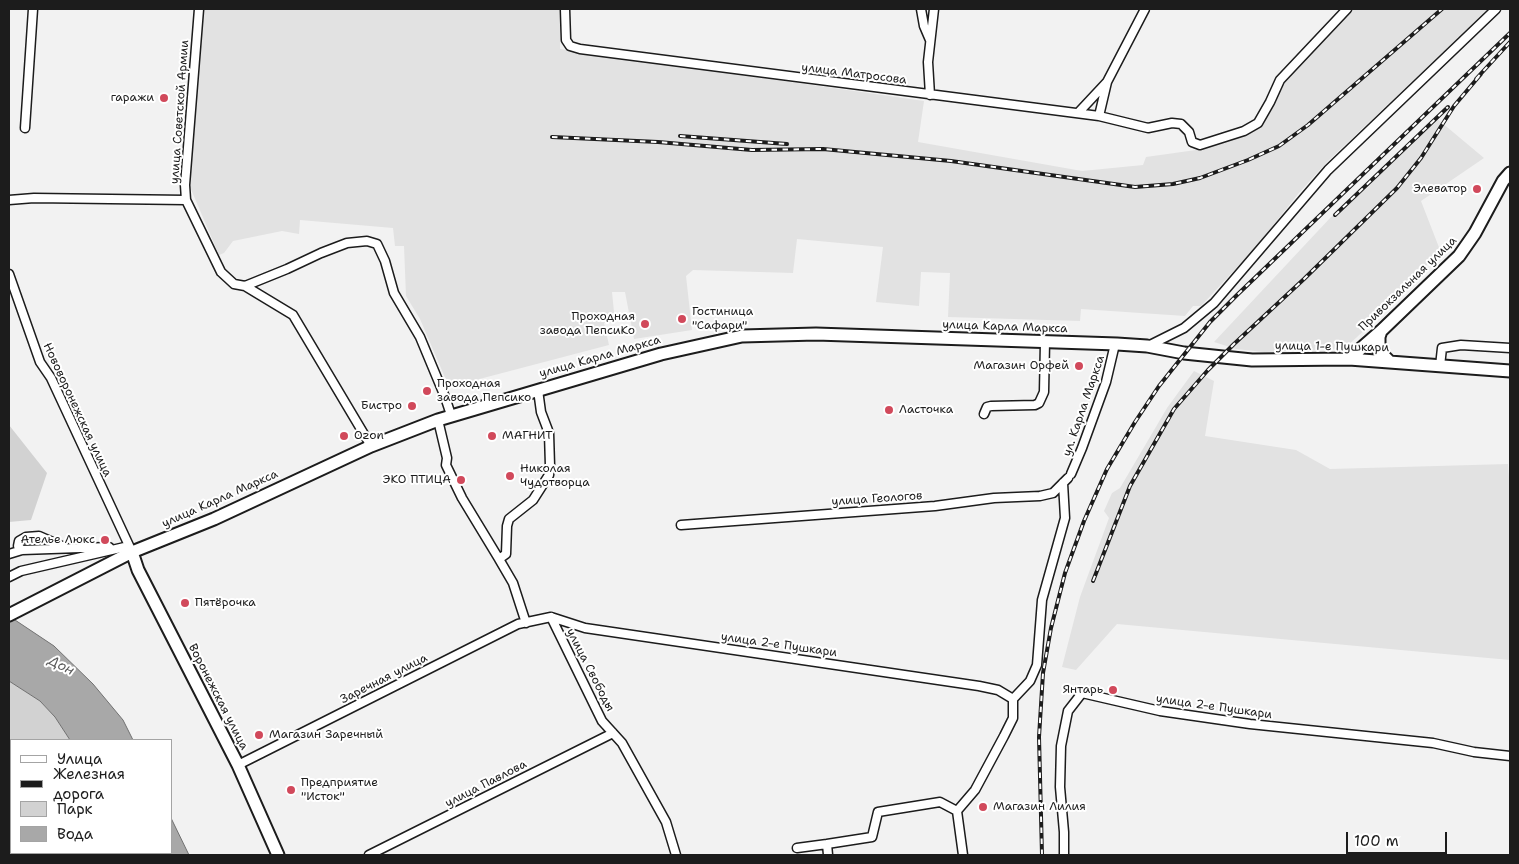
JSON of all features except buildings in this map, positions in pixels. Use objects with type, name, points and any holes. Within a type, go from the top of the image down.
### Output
[{"type":"main road","name":"Привокзальная улица","points":[[1350,359],[1459,256],[1476,234],[1503,181],[1510,173]]},
{"type":"main road","points":[[1381,331],[1379,351],[1390,362]]},
{"type":"main road","name":"улица Карла Маркса","points":[[9,615],[114,555],[214,519],[372,446],[451,415],[670,352],[742,336],[816,334],[1115,344],[1147,346],[1184,353]]},
{"type":"main road","name":"улица 1-е Пушкари","points":[[1184,353],[1252,360],[1350,359],[1510,371]]},
{"type":"main road","name":"Воронежская улица","points":[[130,549],[138,570],[238,765],[278,855]]},
{"type":"street","points":[[25,128],[33,9]]},
{"type":"street","name":"улица Советской Армии","points":[[199,9],[185,185],[186,200],[221,272],[234,284],[245,286],[293,315],[372,446]]},
{"type":"street","name":"улица Матросова","points":[[565,9],[566,40],[570,46],[930,95],[1078,113],[1148,128],[1172,122],[1181,124],[1189,132],[1192,142],[1200,145],[1244,131],[1258,123],[1280,80],[1347,9]]},
{"type":"street","points":[[921,9],[923,22],[930,40]]},
{"type":"street","points":[[930,95],[928,62],[934,9]]},
{"type":"street","points":[[1099,116],[1107,82],[1145,9]]},
{"type":"street","points":[[1147,346],[1184,328],[1214,303],[1328,170],[1496,9]]},
{"type":"street","points":[[1078,113],[1107,82]]},
{"type":"street","points":[[9,200],[34,198],[186,200]]},
{"type":"street","points":[[245,286],[287,270],[321,253],[347,243],[367,241],[377,244],[394,293],[420,336],[451,415]]},
{"type":"street","name":"Нововоронежская улица","points":[[9,274],[40,362],[51,378],[130,549]]},
{"type":"street","points":[[984,414],[987,407],[1035,405],[1038,403],[1044,392],[1045,342]]},
{"type":"street","name":"ул. Карла Маркса","points":[[1067,478],[1082,448],[1106,382],[1115,344]]},
{"type":"street","points":[[1440,366],[1442,348],[1461,345],[1510,348]]},
{"type":"street","points":[[499,559],[506,554],[506,526],[509,519],[533,500],[549,475],[549,433],[542,412],[538,390]]},
{"type":"street","points":[[438,420],[447,458],[446,466],[462,498],[513,583],[526,623]]},
{"type":"street","points":[[963,855],[957,811],[975,790],[1013,718],[1013,699],[1030,682],[1037,665],[1042,600],[1065,518],[1067,478]]},
{"type":"street","name":"улица Геологов","points":[[681,524],[935,506],[994,498],[1040,496],[1053,493],[1067,478]]},
{"type":"street","points":[[22,550],[18,546],[19,541],[26,537],[39,536],[66,548]]},
{"type":"street","points":[[9,554],[22,550],[109,547],[114,555]]},
{"type":"street","name":"улица Карла Маркса","points":[[9,577],[20,571],[114,555]]},
{"type":"street","name":"улица 2-е Пушкари","points":[[550,617],[585,628],[979,686],[998,690],[1013,699]]},
{"type":"street","name":"Заречная улица","points":[[238,765],[518,624],[550,617]]},
{"type":"street","name":"улица Свободы","points":[[550,617],[602,721],[622,743],[666,822],[676,855]]},
{"type":"street","name":"улица 2-е Пушкари","points":[[1064,855],[1060,786],[1061,746],[1068,711],[1082,694],[1160,711],[1241,723],[1433,743],[1474,752],[1510,756]]},
{"type":"street","name":"улица Павлова","points":[[369,855],[613,733]]},
{"type":"street","points":[[797,848],[872,837],[878,812],[940,802],[957,811]]},
{"type":"street","points":[[827,844],[828,855]]},
{"type":"shaded area","points":[[203,9],[561,9],[560,49],[924,101],[918,142],[1082,171],[1143,165],[1146,157],[1203,149],[1258,128],[1273,105],[1284,78],[1352,9],[1489,9],[1328,161],[1298,194],[1256,247],[1201,306],[1193,306],[1185,316],[1081,309],[1080,321],[948,317],[950,273],[921,272],[919,306],[876,302],[883,247],[797,239],[793,273],[693,270],[686,276],[692,330],[634,339],[625,292],[612,292],[615,322],[604,323],[609,345],[449,387],[420,319],[406,296],[404,246],[395,246],[393,228],[300,220],[299,234],[282,231],[233,241],[224,253],[219,255],[190,187]]},
{"type":"shaded area","points":[[1435,117],[1484,158],[1421,201],[1440,250],[1395,302],[1344,349],[1264,352],[1236,349],[1214,342],[1331,217],[1368,187]]},
{"type":"shaded area","points":[[1194,371],[1214,381],[1205,436],[1296,450],[1330,469],[1508,464],[1510,490],[1510,660],[1117,624],[1076,670],[1062,667],[1080,597],[1109,518],[1104,511],[1112,493],[1120,488],[1167,408]]},
{"type":"green space","points":[[9,425],[47,473],[31,520],[9,522]]},
{"type":"green space","points":[[9,681],[40,701],[55,717],[69,739],[10,739],[9,749]]},
{"type":"water","name":"Дон","points":[[9,616],[54,646],[93,684],[123,720],[132,739],[69,739],[55,717],[40,701],[9,681]]},
{"type":"water","points":[[172,820],[189,855],[64,855],[172,854]]},
{"type":"railway","points":[[552,137],[658,142],[752,150],[823,149],[951,161],[1135,187],[1173,184],[1200,178],[1279,146],[1308,125],[1442,9]]},
{"type":"railway","points":[[1042,855],[1039,737],[1043,673],[1051,628],[1065,573],[1084,521],[1107,469],[1159,386],[1210,322],[1510,33]]},
{"type":"railway","points":[[1476,79],[1510,42]]},
{"type":"railway","points":[[1093,581],[1130,486],[1174,409],[1234,344],[1397,188],[1421,158],[1454,106],[1481,74]]},
{"type":"railway","points":[[1335,215],[1448,107]]},
{"type":"railway","points":[[680,136],[787,144]]},
{"type":"place","name":"гаражи","points":[[164,98]]},
{"type":"place","name":"Элеватор","points":[[1477,189]]},
{"type":"place","name":"Гостиница \"Сафари\"","points":[[682,319]]},
{"type":"place","name":"Проходная завода ПепсиКо","points":[[645,324]]},
{"type":"place","name":"Магазин Орфей","points":[[1079,366]]},
{"type":"place","name":"Проходная завода Пепсико","points":[[427,391]]},
{"type":"place","name":"Бистро","points":[[412,406]]},
{"type":"place","name":"Ласточка","points":[[889,410]]},
{"type":"place","name":"Ozon","points":[[344,436]]},
{"type":"place","name":"МАГНИТ","points":[[492,436]]},
{"type":"place","name":"Николая Чудотворца","points":[[510,476]]},
{"type":"place","name":"ЭКО ПТИЦА","points":[[461,480]]},
{"type":"place","name":"Ателье Люкс","points":[[105,540]]},
{"type":"place","name":"Пятёрочка","points":[[185,603]]},
{"type":"place","name":"Янтарь","points":[[1113,690]]},
{"type":"place","name":"Магазин Заречный","points":[[259,735]]},
{"type":"place","name":"Предприятие \"Исток\"","points":[[291,790]]},
{"type":"place","name":"Магазин Лилия","points":[[983,807]]}]
